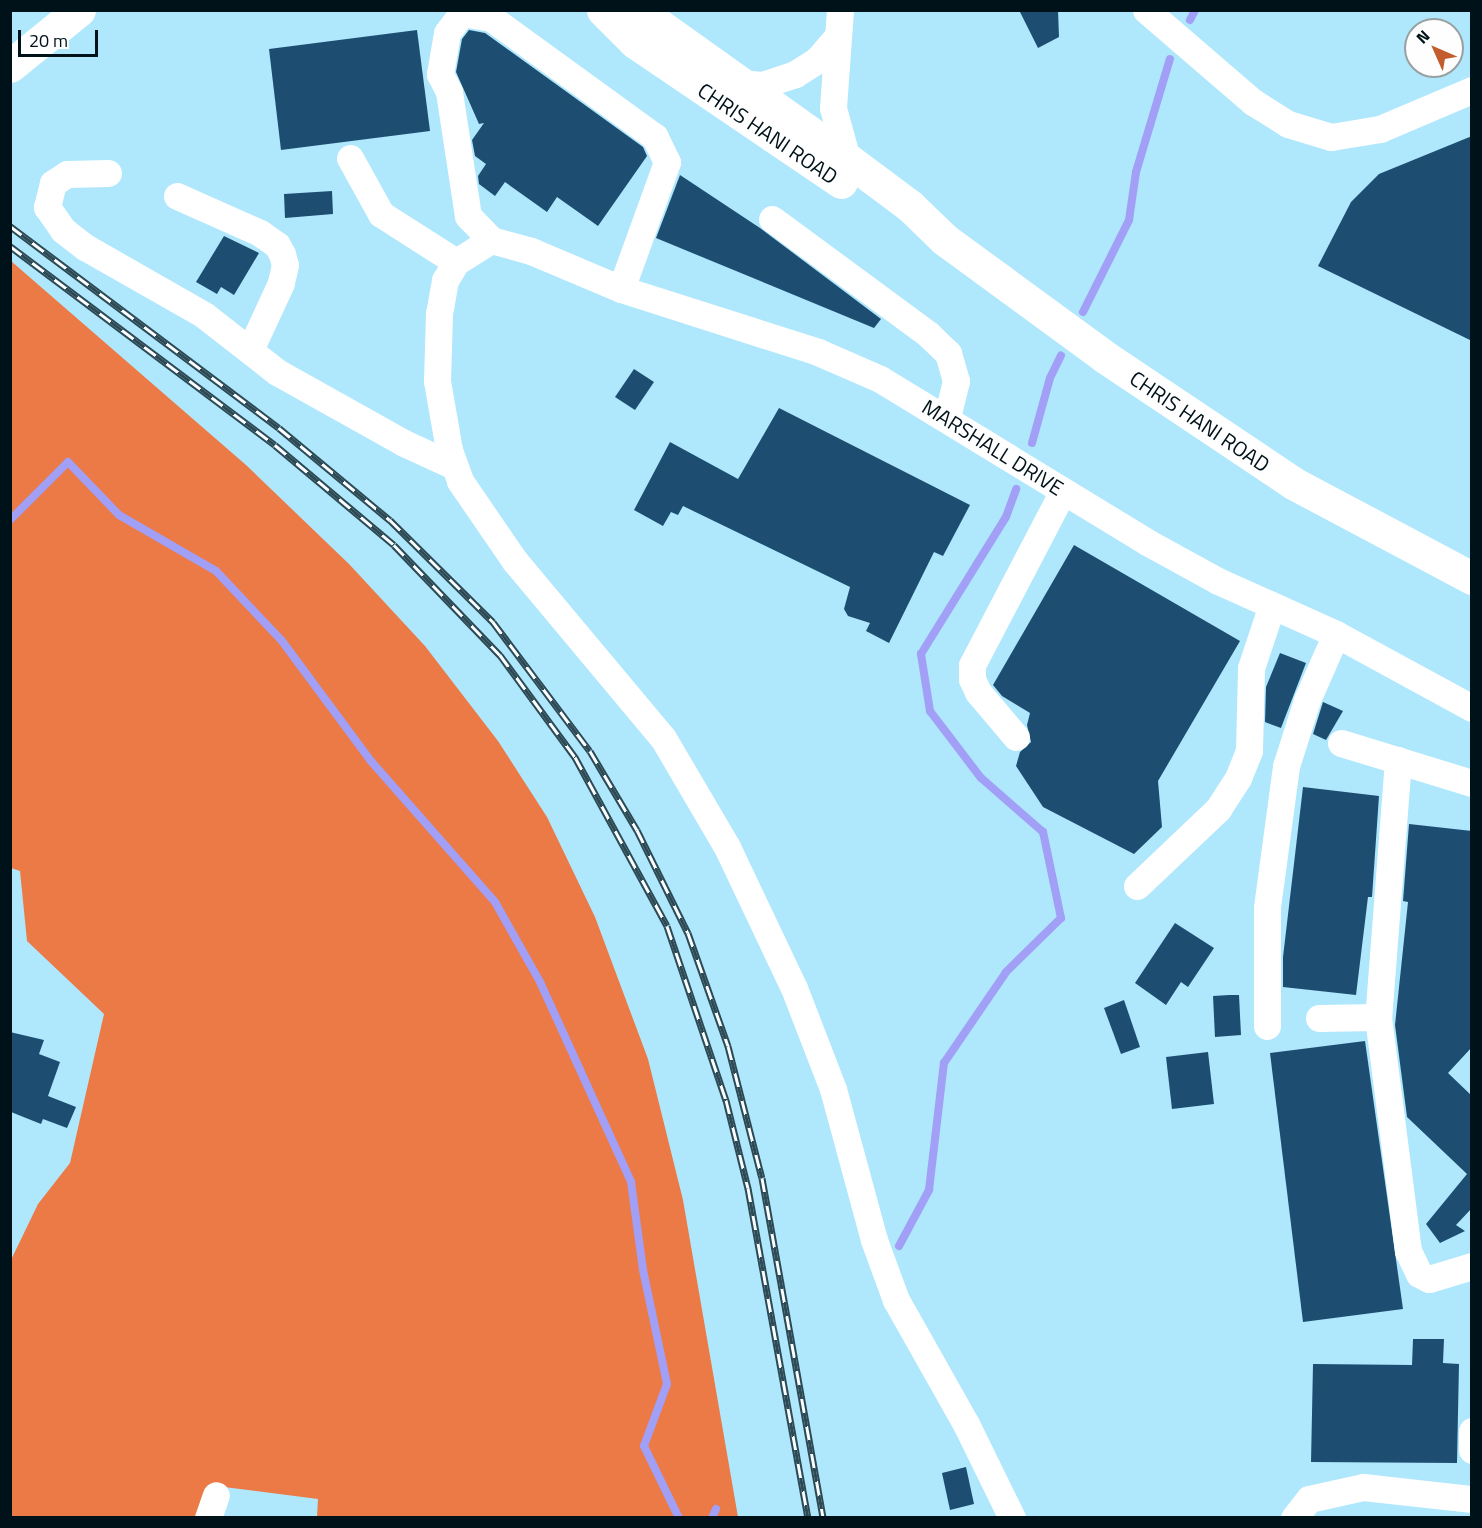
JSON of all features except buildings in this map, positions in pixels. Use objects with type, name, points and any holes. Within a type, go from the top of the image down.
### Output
[{"type":"main road","points":[[10,66],[80,10]]},
{"type":"main road","name":"CHRIS HANI ROAD","points":[[603,10],[635,42],[898,221],[944,239]]},
{"type":"main road","name":"CHRIS HANI ROAD","points":[[638,10],[847,159],[910,206],[944,239],[1105,357],[1293,483],[1472,578]]},
{"type":"lane","points":[[840,10],[834,120],[847,159]]},
{"type":"lane","points":[[1146,10],[1253,102],[1288,124],[1331,136],[1380,129],[1472,90]]},
{"type":"lane","points":[[621,289],[667,162],[655,137],[491,18],[462,13],[447,33],[440,74],[449,92],[468,216],[491,240],[456,262],[445,280],[439,313],[437,381],[454,466],[469,500],[514,560],[663,738],[727,847],[794,988],[833,1089],[874,1240],[896,1300],[966,1424],[1012,1518]]},
{"type":"lane","points":[[739,83],[762,85],[795,74],[817,60],[837,37]]},
{"type":"lane","points":[[350,158],[381,214],[456,262]]},
{"type":"lane","points":[[108,173],[67,174],[53,183],[46,207],[53,220],[85,247],[204,315],[277,372],[404,443],[454,466]]},
{"type":"lane","points":[[177,196],[260,233],[277,245],[282,254],[285,265],[281,283],[250,350]]},
{"type":"lane","points":[[772,219],[928,334],[948,353],[956,381],[947,418]]},
{"type":"lane","name":"MARSHALL DRIVE","points":[[491,240],[531,251],[621,289],[818,352],[880,379],[1146,542],[1336,634],[1472,708]]},
{"type":"lane","points":[[1016,737],[978,692],[972,680],[972,665],[1063,491]]},
{"type":"lane","points":[[1137,886],[1218,809],[1238,778],[1249,751],[1248,690],[1251,668],[1272,605]]},
{"type":"lane","points":[[1267,1026],[1268,907],[1286,766],[1307,700],[1336,634]]},
{"type":"lane","points":[[1341,742],[1472,783]]},
{"type":"lane","points":[[1398,760],[1378,1017],[1411,1263],[1419,1275],[1429,1279],[1472,1266]]},
{"type":"lane","points":[[1319,1018],[1378,1017]]},
{"type":"lane","points":[[1472,1431],[1472,1450]]},
{"type":"lane","points":[[1294,1518],[1309,1499],[1363,1487],[1472,1499]]},
{"type":"shaded area","points":[[11,261],[246,465],[349,564],[425,646],[498,741],[547,817],[595,917],[648,1059],[683,1200],[738,1517],[317,1517],[318,1499],[208,1485],[196,1517],[11,1517],[10,1262],[38,1204],[70,1163],[104,1014],[27,941],[20,871],[11,868]]},
{"type":"waterway","points":[[1190,20],[1195,10]]},
{"type":"waterway","points":[[1083,312],[1129,220],[1136,172],[1170,59]]},
{"type":"waterway","points":[[1032,443],[1050,378],[1061,355]]},
{"type":"waterway","points":[[10,520],[68,462],[119,515],[216,571],[282,641],[370,760],[495,902],[540,982],[631,1182],[643,1270],[667,1384],[644,1446],[679,1518]]},
{"type":"waterway","points":[[899,1246],[929,1190],[944,1063],[1006,972],[1061,918],[1043,832],[981,778],[930,711],[921,654],[1006,517],[1016,489]]},
{"type":"waterway","points":[[712,1518],[716,1509]]},
{"type":"railway","points":[[10,226],[279,428],[390,520],[493,622],[590,751],[637,830],[688,933],[728,1046],[762,1178],[823,1518]]},
{"type":"railway","points":[[10,246],[275,445],[394,545],[500,655],[575,757],[667,926],[726,1100],[748,1188],[808,1518]]}]
